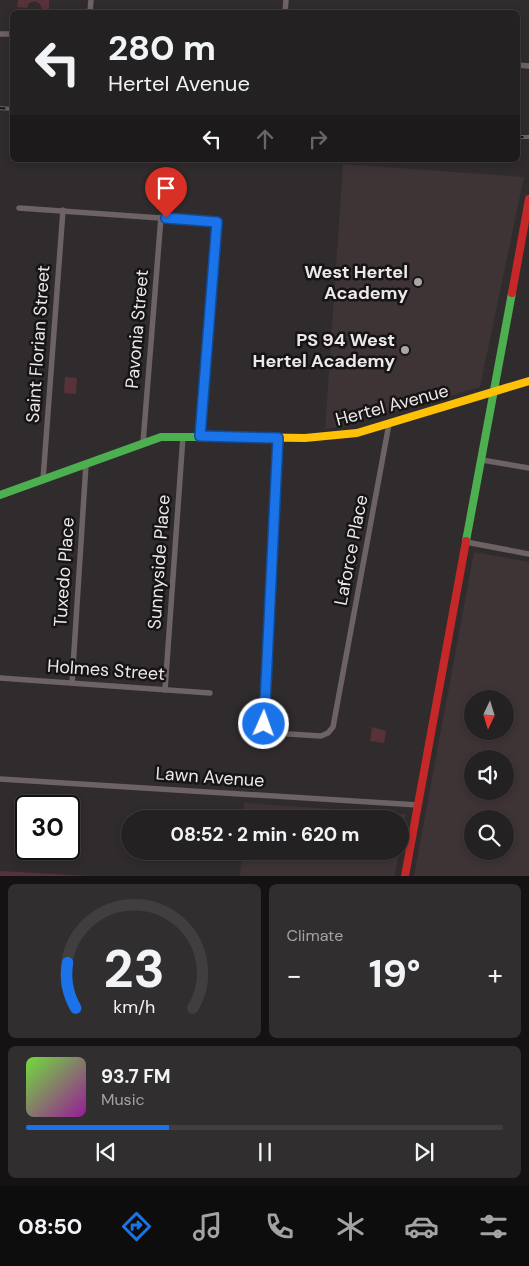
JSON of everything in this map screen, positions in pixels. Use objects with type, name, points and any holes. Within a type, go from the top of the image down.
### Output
[{"type":"main road","points":[[405,876],[529,199]]},
{"type":"main road","name":"Hertel Avenue","points":[[0,495],[161,437],[329,437],[357,433],[529,381]]},
{"type":"street","points":[[19,208],[217,222],[200,436]]},
{"type":"street","name":"Saint Florian Street","points":[[43,480],[63,210]]},
{"type":"street","name":"Pavonia Street","points":[[143,443],[162,217]]},
{"type":"street","name":"Laforce Place","points":[[278,438],[263,721],[265,728],[273,733],[325,735],[333,727],[389,424]]},
{"type":"street","name":"Sunnyside Place","points":[[165,690],[183,436]]},
{"type":"street","points":[[482,460],[529,468]]},
{"type":"street","name":"Tuxedo Place","points":[[72,683],[86,464]]},
{"type":"street","points":[[466,542],[529,554]]},
{"type":"street","name":"Holmes Street","points":[[0,678],[210,693]]},
{"type":"street","name":"Lawn Avenue","points":[[0,779],[418,805]]},
{"type":"shaded area","points":[[18,0],[49,0],[49,9],[42,9],[40,4],[35,1],[29,3],[27,8],[17,7]]},
{"type":"shaded area","name":"West Hertel Academy","points":[[343,164],[524,177],[480,387],[343,427],[325,429]]},
{"type":"shaded area","points":[[65,377],[77,378],[76,394],[64,393]]},
{"type":"shaded area","points":[[474,552],[529,562],[529,876],[414,876]]},
{"type":"shaded area","points":[[372,727],[386,731],[384,743],[370,741]]},
{"type":"shaded area","points":[[244,803],[347,810],[244,810]]},
{"type":"shaded area","points":[[241,860],[398,860],[395,876],[240,876]]},
{"type":"shaded area","points":[[0,871],[90,876],[0,876]]},
{"type":"railway","points":[[0,108],[10,109]]},
{"type":"railway","points":[[520,137],[529,137]]},
{"type":"traffic: fast","points":[[466,541],[512,293]]},
{"type":"traffic: fast","points":[[0,495],[161,437],[233,437]]},
{"type":"traffic: slow","points":[[233,437],[305,438],[357,433],[529,381]]},
{"type":"traffic: jam","points":[[512,293],[529,199]]},
{"type":"traffic: jam","points":[[405,876],[466,541]]},
{"type":"place","name":"West Hertel Academy","points":[[418,282]]},
{"type":"place","name":"PS 94 West Hertel Academy","points":[[405,350]]},
{"type":"route","points":[[166,218],[217,222],[200,436],[278,438],[264,724]]}]
